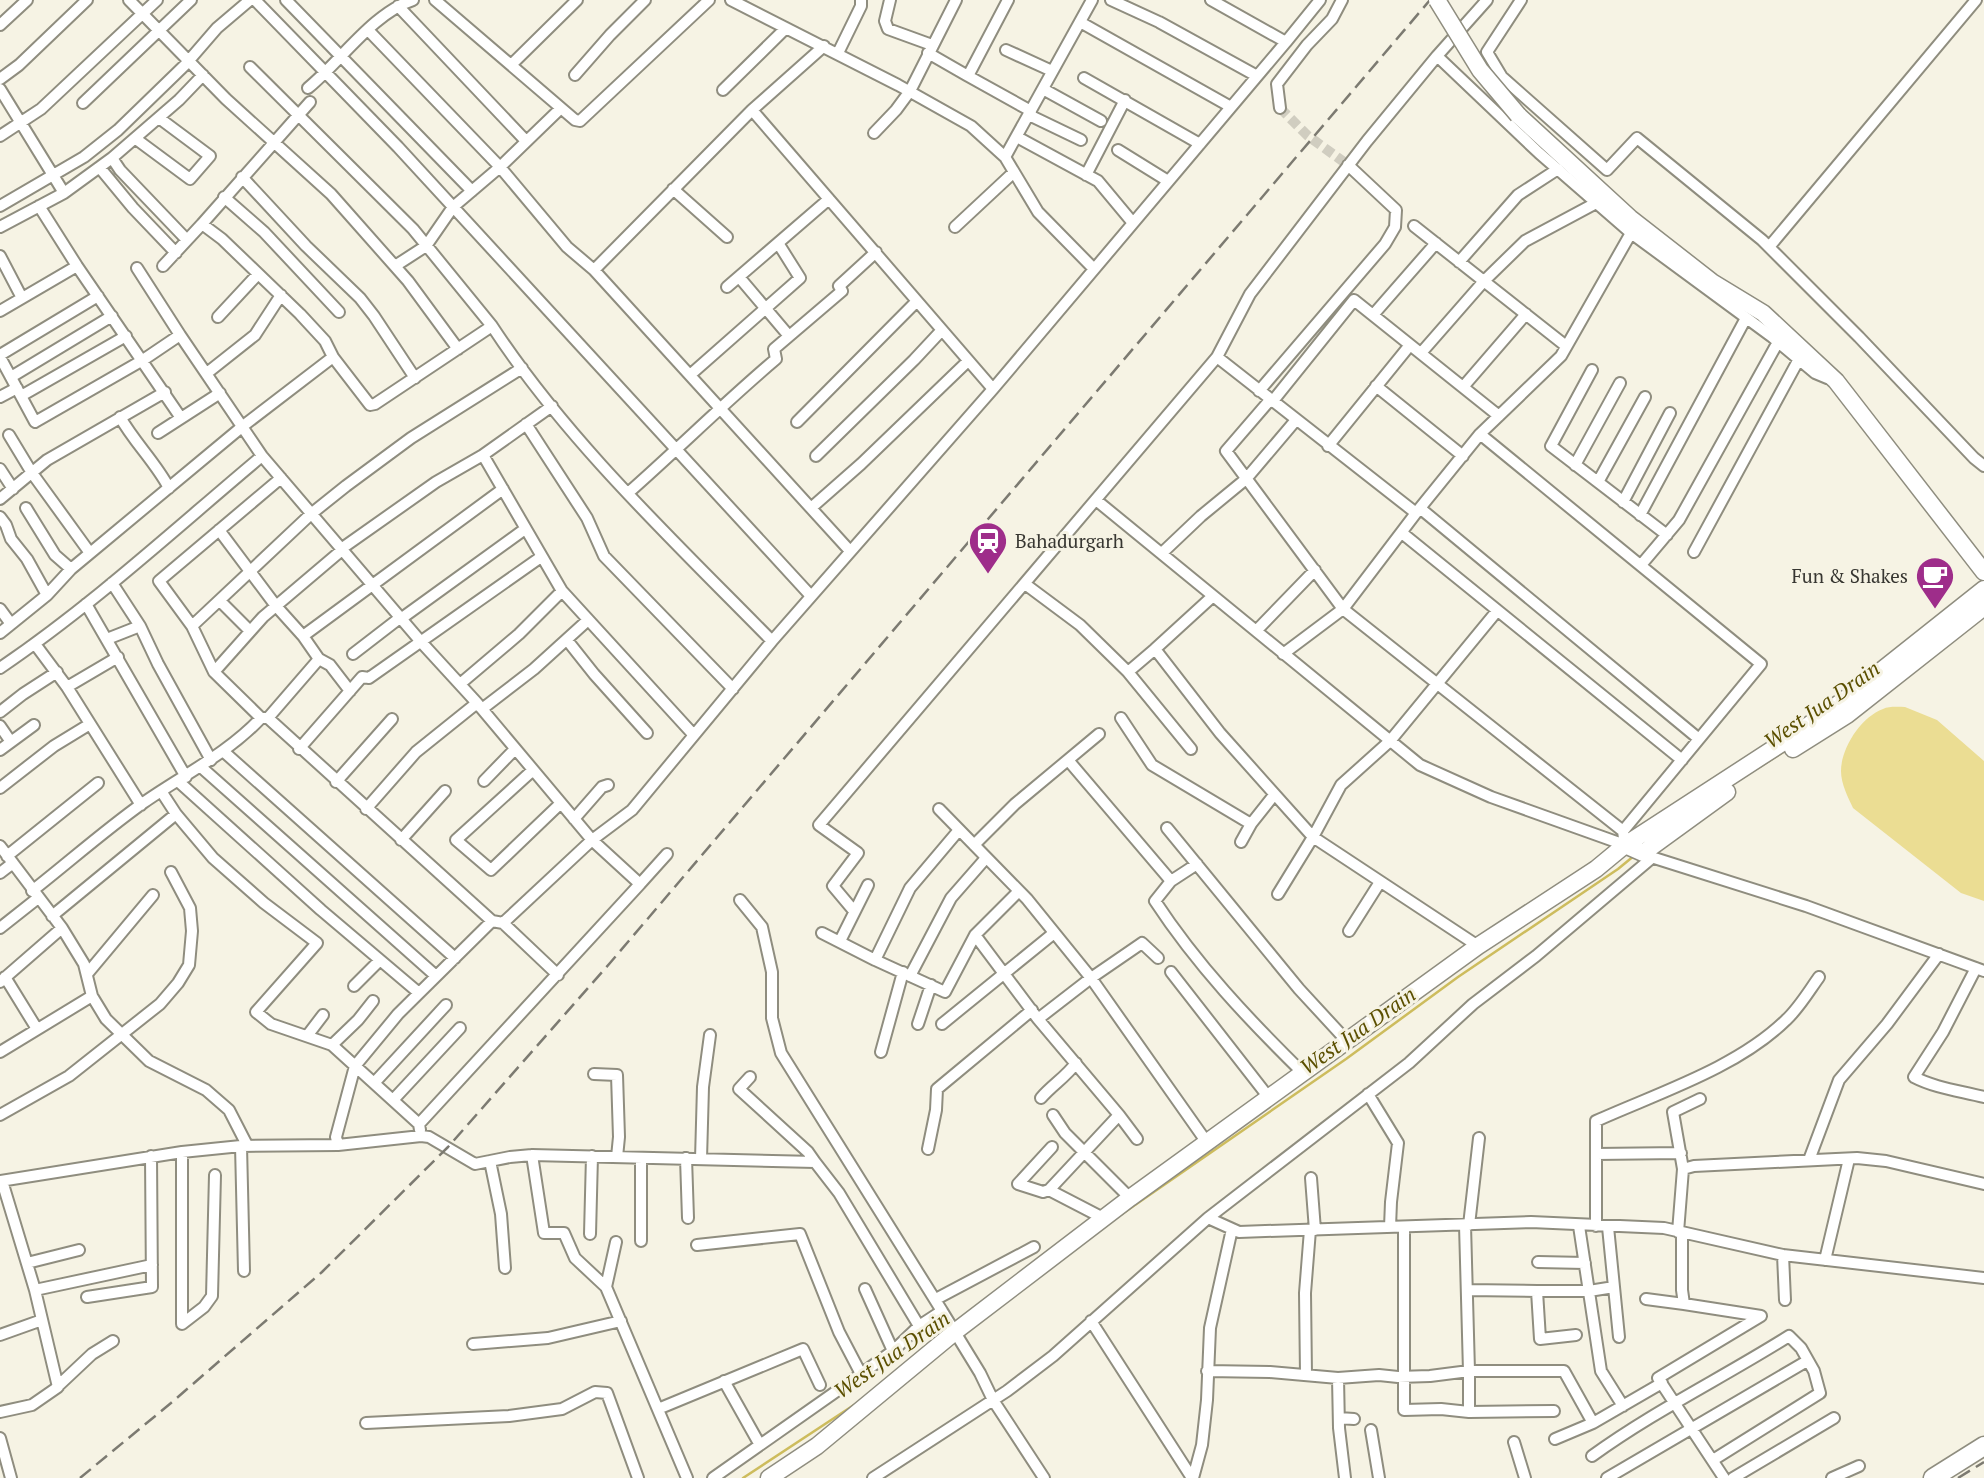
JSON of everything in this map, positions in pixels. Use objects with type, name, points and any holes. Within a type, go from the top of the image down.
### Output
[{"type":"main road","points":[[1437,0],[1480,70],[1518,115],[1630,218],[1712,282],[1763,313],[1836,382],[1984,572]]},
{"type":"main road","points":[[769,1478],[817,1446],[956,1331],[1130,1198],[1478,946],[1596,869],[1624,838],[1829,711],[1984,589]]},
{"type":"main road","points":[[1624,838],[1648,855],[1735,785],[1847,715],[1984,607]]},
{"type":"main road","points":[[1933,1478],[1984,1446]]},
{"type":"main road","points":[[1955,1478],[1984,1460]]},
{"type":"street","points":[[0,25],[27,0]]},
{"type":"street","points":[[0,79],[19,65],[87,0]]},
{"type":"street","points":[[129,0],[188,62],[331,194],[395,265],[458,349]]},
{"type":"street","points":[[0,136],[41,109],[157,0]]},
{"type":"street","points":[[83,103],[191,0]]},
{"type":"street","points":[[0,206],[84,157],[118,130],[188,62],[217,28],[252,0],[326,73],[453,207],[811,596]]},
{"type":"street","points":[[286,0],[472,191]]},
{"type":"street","points":[[435,0],[575,121],[580,121],[709,0]]},
{"type":"street","points":[[511,65],[577,0]]},
{"type":"street","points":[[575,75],[645,0]]},
{"type":"street","points":[[731,0],[910,91],[971,127],[1005,157],[1038,212],[1094,269]]},
{"type":"street","points":[[756,12],[761,0]]},
{"type":"street","points":[[838,53],[861,6],[861,0]]},
{"type":"street","points":[[890,0],[885,21],[888,29],[930,49],[968,76],[1082,141]]},
{"type":"street","points":[[874,133],[910,91],[956,0]]},
{"type":"street","points":[[968,76],[1008,0]]},
{"type":"street","points":[[1005,157],[1091,0]]},
{"type":"street","points":[[1111,0],[1159,22],[1257,76]]},
{"type":"street","points":[[1213,0],[1286,41]]},
{"type":"street","points":[[338,1145],[336,1137],[355,1066],[398,1014],[455,958],[592,840],[632,810],[772,641],[993,389],[1320,0]]},
{"type":"street","points":[[1280,108],[1277,84],[1307,45],[1332,19],[1342,0]]},
{"type":"street","points":[[854,911],[834,886],[858,853],[819,825],[1217,357],[1250,294],[1348,165],[1437,56],[1487,0]]},
{"type":"street","points":[[1521,0],[1487,52],[1502,77],[1606,170],[1637,138],[1769,247],[1984,466]]},
{"type":"street","points":[[1769,247],[1976,0]]},
{"type":"street","points":[[308,88],[368,30],[405,2],[526,141]]},
{"type":"street","points":[[1080,22],[1231,107]]},
{"type":"street","points":[[723,90],[786,28]]},
{"type":"street","points":[[368,30],[500,167],[567,247],[594,270],[850,551]]},
{"type":"street","points":[[594,270],[752,110],[824,46]]},
{"type":"street","points":[[1006,50],[1052,71]]},
{"type":"street","points":[[1437,56],[1631,233],[1778,342],[1815,373],[1836,382]]},
{"type":"street","points":[[250,67],[350,164],[426,246],[492,326],[552,406],[628,493],[772,641]]},
{"type":"street","points":[[0,227],[64,193],[100,168],[136,139],[203,75]]},
{"type":"street","points":[[1084,78],[1200,144]]},
{"type":"street","points":[[0,89],[64,193]]},
{"type":"street","points":[[1043,89],[1101,121]]},
{"type":"street","points":[[1086,175],[1125,100]]},
{"type":"street","points":[[163,266],[310,102]]},
{"type":"street","points":[[395,265],[426,246],[453,207],[500,167],[561,108]]},
{"type":"street","points":[[752,110],[993,389]]},
{"type":"street","points":[[136,139],[190,179],[194,176],[210,156],[159,118]]},
{"type":"street","points":[[1017,136],[1098,181],[1133,223]]},
{"type":"street","points":[[1118,150],[1168,181]]},
{"type":"street","points":[[112,158],[120,170],[187,240]]},
{"type":"street","points":[[1259,391],[1385,244],[1395,227],[1396,210],[1348,165]]},
{"type":"street","points":[[100,168],[176,253]]},
{"type":"street","points":[[1459,262],[1518,195],[1558,169]]},
{"type":"street","points":[[955,227],[1014,172]]},
{"type":"street","points":[[242,177],[306,246],[360,298],[415,378]]},
{"type":"street","points":[[673,189],[727,237]]},
{"type":"street","points":[[224,197],[264,232],[340,312]]},
{"type":"street","points":[[727,287],[829,199]]},
{"type":"street","points":[[1421,353],[1484,281],[1525,242],[1596,203]]},
{"type":"street","points":[[39,206],[181,418]]},
{"type":"street","points":[[202,223],[281,295],[324,341],[370,405],[492,326]]},
{"type":"street","points":[[1414,226],[1566,346]]},
{"type":"street","points":[[1283,654],[1343,608],[1480,434],[1560,356],[1631,233]]},
{"type":"street","points":[[690,375],[800,278],[778,243]]},
{"type":"street","points":[[1373,315],[1436,243]]},
{"type":"street","points":[[628,493],[677,450],[719,407],[776,359],[774,349],[842,291],[839,286],[876,252]]},
{"type":"street","points":[[0,256],[22,298]]},
{"type":"street","points":[[0,310],[77,266]]},
{"type":"street","points":[[137,268],[262,456],[422,643],[480,706],[592,840],[640,884]]},
{"type":"street","points":[[218,317],[258,274]]},
{"type":"street","points":[[739,277],[789,336]]},
{"type":"street","points":[[207,373],[255,335],[281,295]]},
{"type":"street","points":[[98,296],[0,356],[35,422],[143,360],[180,335]]},
{"type":"street","points":[[1499,416],[1354,299],[1271,401],[1226,451],[1343,608],[1624,838]]},
{"type":"street","points":[[797,422],[917,301]]},
{"type":"street","points":[[1463,387],[1526,314]]},
{"type":"street","points":[[11,377],[112,316]]},
{"type":"street","points":[[1640,515],[1746,318]]},
{"type":"street","points":[[816,456],[942,330]]},
{"type":"street","points":[[0,397],[19,392],[126,336]]},
{"type":"street","points":[[1641,565],[1679,520],[1778,342]]},
{"type":"street","points":[[1328,446],[1410,345]]},
{"type":"street","points":[[0,633],[47,594],[71,569],[243,426],[333,357]]},
{"type":"street","points":[[1217,357],[1328,446],[1418,511],[1699,739]]},
{"type":"street","points":[[1695,552],[1799,359]]},
{"type":"street","points":[[811,508],[968,361]]},
{"type":"street","points":[[192,626],[311,514],[411,438],[522,368]]},
{"type":"street","points":[[1592,370],[1551,446],[1667,535]]},
{"type":"street","points":[[1575,465],[1620,383]]},
{"type":"street","points":[[1376,386],[1463,456]]},
{"type":"street","points":[[0,499],[47,460],[165,392]]},
{"type":"street","points":[[158,433],[220,393]]},
{"type":"street","points":[[1598,482],[1646,397]]},
{"type":"street","points":[[214,672],[276,606],[342,550],[436,482],[483,455],[552,406]]},
{"type":"street","points":[[1623,502],[1670,413]]},
{"type":"street","points":[[121,417],[129,433],[169,488]]},
{"type":"street","points":[[1162,553],[1246,479],[1296,420]]},
{"type":"street","points":[[526,424],[587,518],[604,556],[733,689]]},
{"type":"street","points":[[1480,434],[1761,664],[1682,760],[1624,838]]},
{"type":"street","points":[[9,435],[32,473],[89,554]]},
{"type":"street","points":[[483,455],[562,591],[691,732]]},
{"type":"street","points":[[0,668],[36,644],[112,583],[262,456]]},
{"type":"street","points":[[0,469],[13,489]]},
{"type":"street","points":[[281,478],[159,581],[192,626],[214,672],[401,840],[558,975]]},
{"type":"street","points":[[303,636],[503,489]]},
{"type":"street","points":[[1096,500],[1420,765],[1491,797],[1624,838]]},
{"type":"street","points":[[26,508],[55,555],[71,569]]},
{"type":"street","points":[[0,517],[6,525],[10,539],[27,559],[47,594]]},
{"type":"street","points":[[353,654],[525,529]]},
{"type":"street","points":[[219,530],[319,659],[330,665],[350,691]]},
{"type":"street","points":[[1402,533],[1682,760]]},
{"type":"street","points":[[299,749],[362,677],[369,678],[422,643],[541,557]]},
{"type":"street","points":[[1256,631],[1315,570]]},
{"type":"street","points":[[112,583],[140,626],[206,763],[436,976]]},
{"type":"street","points":[[1025,584],[1080,625],[1128,672],[1191,749]]},
{"type":"street","points":[[460,684],[519,634],[562,591]]},
{"type":"street","points":[[1128,672],[1213,596]]},
{"type":"street","points":[[220,601],[250,631]]},
{"type":"street","points":[[86,604],[118,657],[182,780],[419,993]]},
{"type":"street","points":[[0,609],[11,624]]},
{"type":"street","points":[[1278,894],[1341,785],[1390,741],[1497,611]]},
{"type":"street","points":[[366,809],[416,752],[534,669],[588,620]]},
{"type":"street","points":[[107,639],[140,626]]},
{"type":"street","points":[[567,640],[647,733]]},
{"type":"street","points":[[36,644],[67,687],[141,805]]},
{"type":"street","points":[[1155,649],[1220,733],[1313,837],[1478,946]]},
{"type":"street","points":[[67,687],[118,657]]},
{"type":"street","points":[[0,928],[35,894],[141,805],[244,737],[319,659]]},
{"type":"street","points":[[0,712],[57,673]]},
{"type":"street","points":[[1121,718],[1152,765],[1251,824]]},
{"type":"street","points":[[336,782],[392,719]]},
{"type":"street","points":[[0,750],[34,724]]},
{"type":"street","points":[[0,788],[54,746],[90,724]]},
{"type":"street","points":[[0,726],[11,743]]},
{"type":"street","points":[[974,845],[1015,804],[1099,734]]},
{"type":"street","points":[[484,781],[516,748]]},
{"type":"street","points":[[223,751],[455,958]]},
{"type":"street","points":[[1068,760],[1171,881]]},
{"type":"street","points":[[533,770],[456,840],[491,870],[561,803]]},
{"type":"street","points":[[0,873],[10,860],[97,783]]},
{"type":"street","points":[[574,819],[602,788],[608,786]]},
{"type":"street","points":[[162,791],[176,814],[213,858],[264,903],[317,943],[256,1012],[271,1024],[332,1045],[393,1100],[420,1130],[475,1164],[532,1155],[816,1161]]},
{"type":"street","points":[[401,840],[445,791]]},
{"type":"street","points":[[1241,842],[1251,824],[1274,795]]},
{"type":"street","points":[[939,809],[1019,891],[1091,978],[1208,1144]]},
{"type":"street","points":[[52,916],[176,814]]},
{"type":"street","points":[[1167,828],[1299,989],[1346,1040]]},
{"type":"street","points":[[875,960],[910,887],[959,830]]},
{"type":"street","points":[[0,846],[62,928],[84,964],[92,996],[106,1019],[149,1061],[206,1090],[229,1110],[244,1145],[244,1271]]},
{"type":"street","points":[[58,1386],[35,1290],[1,1181],[182,1152],[244,1145],[338,1145],[420,1130],[667,854]]},
{"type":"street","points":[[873,1478],[993,1400],[1053,1356],[1208,1218],[1409,1063],[1473,1004],[1602,902],[1648,855],[1806,906],[1980,969],[1914,1077],[1926,1084],[1984,1097]]},
{"type":"street","points":[[881,1052],[906,974],[951,898],[969,874],[986,858]]},
{"type":"street","points":[[1197,864],[1171,881],[1155,901],[1168,922],[1221,989],[1303,1073]]},
{"type":"street","points":[[0,1115],[69,1076],[160,1004],[178,983],[189,965],[192,931],[190,908],[171,872]]},
{"type":"street","points":[[1349,931],[1380,882]]},
{"type":"street","points":[[841,941],[868,885]]},
{"type":"street","points":[[822,933],[945,992],[975,935],[1019,891]]},
{"type":"street","points":[[86,974],[153,895]]},
{"type":"street","points":[[740,900],[762,927],[772,972],[772,1018],[781,1053],[956,1331],[993,1400],[1044,1478]]},
{"type":"street","points":[[37,1029],[3,979],[62,928]]},
{"type":"street","points":[[942,1024],[1054,933]]},
{"type":"street","points":[[975,935],[1035,1015],[1137,1139]]},
{"type":"street","points":[[928,1149],[936,1110],[937,1089],[1035,1015],[1142,943],[1158,958]]},
{"type":"street","points":[[1809,1160],[1839,1080],[1887,1024],[1939,954]]},
{"type":"street","points":[[354,986],[380,960]]},
{"type":"street","points":[[1171,972],[1270,1099]]},
{"type":"street","points":[[1596,1226],[1596,1121],[1712,1070],[1762,1041],[1788,1018],[1819,977]]},
{"type":"street","points":[[918,1024],[931,985]]},
{"type":"street","points":[[0,1052],[92,996]]},
{"type":"street","points":[[332,1045],[373,1001]]},
{"type":"street","points":[[374,1082],[446,1005]]},
{"type":"street","points":[[307,1036],[323,1015]]},
{"type":"street","points":[[393,1100],[460,1028]]},
{"type":"street","points":[[701,1159],[703,1087],[710,1035]]},
{"type":"street","points":[[1041,1098],[1076,1063]]},
{"type":"street","points":[[594,1074],[617,1075],[617,1157]]},
{"type":"street","points":[[750,1077],[739,1089],[816,1161],[839,1193],[919,1326]]},
{"type":"street","points":[[1368,1094],[1398,1143],[1390,1227]]},
{"type":"street","points":[[1684,1304],[1680,1232],[1683,1169],[1673,1112],[1700,1099]]},
{"type":"street","points":[[1053,1115],[1065,1133],[1130,1198]]},
{"type":"street","points":[[1052,1147],[1018,1184],[1043,1192],[1049,1190],[1119,1115]]},
{"type":"street","points":[[1469,1412],[1467,1225],[1479,1138]]},
{"type":"street","points":[[182,1152],[183,1324],[204,1307],[212,1296],[215,1175]]},
{"type":"street","points":[[1595,1154],[1681,1153]]},
{"type":"street","points":[[532,1155],[544,1233],[564,1233],[575,1258],[606,1287],[687,1478]]},
{"type":"street","points":[[87,1297],[152,1287],[151,1156]]},
{"type":"street","points":[[590,1234],[592,1156]]},
{"type":"street","points":[[641,1158],[641,1241]]},
{"type":"street","points":[[686,1158],[688,1218]]},
{"type":"street","points":[[1825,1260],[1849,1159]]},
{"type":"street","points":[[1683,1169],[1695,1166],[1849,1159],[1886,1161],[1984,1184]]},
{"type":"street","points":[[490,1161],[502,1214],[505,1268]]},
{"type":"street","points":[[1306,1375],[1305,1293],[1313,1230],[1311,1178]]},
{"type":"street","points":[[1049,1190],[1105,1219]]},
{"type":"street","points":[[1208,1218],[1239,1232],[1531,1222],[1664,1228],[1783,1255],[1984,1278]]},
{"type":"street","points":[[1579,1226],[1601,1371],[1623,1406]]},
{"type":"street","points":[[1404,1227],[1404,1410],[1554,1411]]},
{"type":"street","points":[[1608,1227],[1619,1337]]},
{"type":"street","points":[[1193,1478],[1208,1400],[1210,1328],[1232,1229]]},
{"type":"street","points":[[697,1245],[800,1234],[839,1332],[861,1374]]},
{"type":"street","points":[[606,1287],[616,1242]]},
{"type":"street","points":[[936,1299],[1034,1247]]},
{"type":"street","points":[[27,1263],[79,1250]]},
{"type":"street","points":[[1783,1255],[1785,1300]]},
{"type":"street","points":[[1538,1262],[1584,1263]]},
{"type":"street","points":[[35,1290],[152,1265]]},
{"type":"street","points":[[1467,1290],[1589,1291],[1614,1287]]},
{"type":"street","points":[[864,1289],[893,1352]]},
{"type":"street","points":[[1537,1291],[1540,1339],[1576,1335]]},
{"type":"street","points":[[1647,1299],[1761,1316],[1658,1378],[1724,1478]]},
{"type":"street","points":[[713,1478],[893,1352],[919,1326],[942,1311]]},
{"type":"street","points":[[0,1335],[42,1320]]},
{"type":"street","points":[[473,1344],[548,1338],[621,1321]]},
{"type":"street","points":[[1091,1321],[1193,1478]]},
{"type":"street","points":[[1592,1456],[1628,1430],[1789,1336],[1801,1348],[1814,1371],[1820,1393],[1713,1460]]},
{"type":"street","points":[[0,1412],[32,1405],[58,1386],[92,1354],[113,1341]]},
{"type":"street","points":[[658,1409],[803,1349],[820,1384]]},
{"type":"street","points":[[1607,1478],[1807,1361]]},
{"type":"street","points":[[1208,1371],[1250,1371],[1338,1378],[1380,1375],[1403,1377],[1469,1371],[1564,1371],[1593,1423]]},
{"type":"street","points":[[1338,1378],[1345,1478]]},
{"type":"street","points":[[724,1381],[760,1445]]},
{"type":"street","points":[[1555,1438],[1593,1423],[1662,1384]]},
{"type":"street","points":[[366,1423],[522,1414],[562,1409],[595,1392],[607,1393],[638,1478]]},
{"type":"street","points":[[1339,1418],[1354,1419]]},
{"type":"street","points":[[1733,1478],[1834,1418]]},
{"type":"street","points":[[1371,1430],[1379,1478]]},
{"type":"street","points":[[0,1438],[11,1478]]},
{"type":"street","points":[[1514,1442],[1525,1478]]},
{"type":"street","points":[[1832,1478],[1859,1465]]},
{"type":"shaded area","points":[[1888,707],[1905,707],[1937,720],[1984,761],[1984,901],[1961,893],[1853,808],[1843,786],[1841,776],[1844,753],[1860,726],[1875,713]]},
{"type":"waterway","name":"West Jua Drain","points":[[1758,768],[1788,749]]},
{"type":"waterway","name":"West Jua Drain","points":[[1122,1214],[1635,855]]},
{"type":"waterway","name":"West Jua Drain","points":[[743,1478],[860,1401]]},
{"type":"tunnel","points":[[1280,108],[1308,136],[1348,165]]},
{"type":"railway","points":[[80,1478],[322,1272],[448,1147],[610,963],[1430,0]]},
{"type":"railway","points":[[1958,1478],[1984,1462]]},
{"type":"place","name":"Bahadurgarh","points":[[988,575]]},
{"type":"place","name":"Fun & Shakes","points":[[1935,610]]}]
